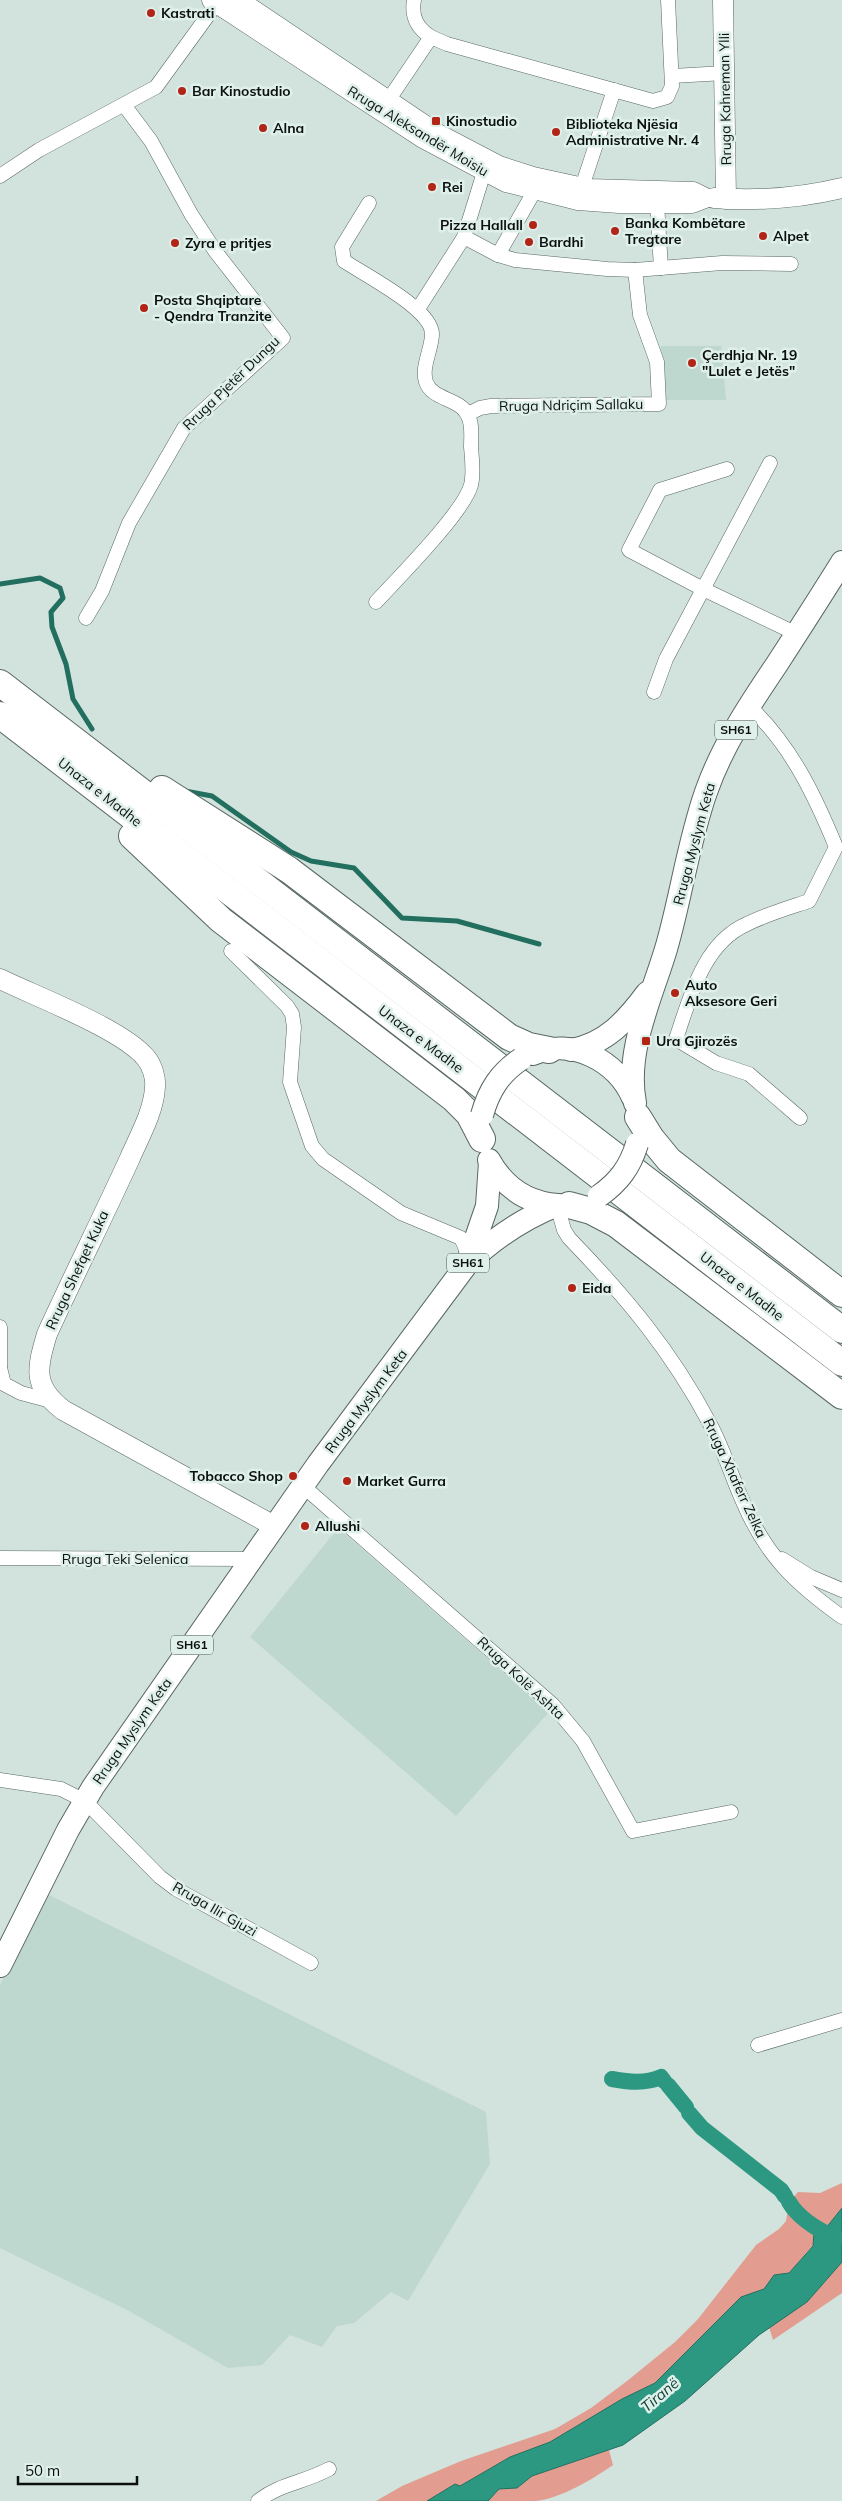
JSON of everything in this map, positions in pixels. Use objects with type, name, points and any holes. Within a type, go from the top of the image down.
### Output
[{"type":"highway","points":[[0,666],[140,773],[289,870],[492,1026],[517,1042],[560,1050]]},
{"type":"highway","name":"Unaza e Madhe","points":[[0,683],[842,1330]]},
{"type":"highway","name":"Unaza e Madhe","points":[[0,715],[842,1363]]},
{"type":"highway","points":[[0,731],[111,817],[221,920],[454,1099],[469,1114],[485,1139]]},
{"type":"highway","points":[[636,1110],[650,1138],[669,1160],[842,1294]]},
{"type":"highway","points":[[563,1205],[591,1211],[616,1224],[842,1396]]},
{"type":"main road","name":"Rruga Aleksandër Moisiu","points":[[238,0],[384,106],[498,166],[580,194],[624,191],[693,192],[705,198]]},
{"type":"main road","name":"Rruga Kahreman Ylli","points":[[723,0],[726,199]]},
{"type":"main road","name":"Rruga Aleksandër Moisiu","points":[[214,2],[384,106],[484,172],[506,182],[535,190],[657,203],[692,203],[705,198],[794,196],[842,188]]},
{"type":"main road","name":"Rruga Myslym Keta","points":[[636,1110],[632,1086],[633,1060],[653,984],[674,918],[687,857],[706,792],[717,765],[749,706],[842,562]]},
{"type":"main road","name":"Rruga Shefqet Kuka","points":[[0,979],[110,1031],[134,1046],[148,1060],[154,1073],[155,1087],[152,1103],[138,1141],[47,1334],[39,1367],[39,1380],[43,1391],[51,1401],[63,1410],[274,1526]]},
{"type":"main road","points":[[560,1050],[603,1061],[621,1078],[636,1110],[637,1144],[627,1168],[610,1188],[599,1196],[563,1205],[546,1204],[518,1193],[501,1179],[485,1139],[486,1101],[496,1083],[509,1067],[521,1059],[560,1050],[598,1042],[614,1031],[636,1007],[653,984]]},
{"type":"main road","name":"SH61","points":[[467,1264],[483,1222],[488,1202],[485,1139]]},
{"type":"main road","name":"SH61","points":[[467,1264],[484,1248],[517,1224],[563,1205]]},
{"type":"main road","name":"Rruga Myslym Keta","points":[[0,1966],[85,1801],[250,1559],[467,1264]]},
{"type":"street","points":[[414,0],[412,10],[417,26],[430,37],[447,44],[652,100],[660,100],[667,97],[671,91],[668,0]]},
{"type":"street","points":[[0,176],[39,150],[156,87],[214,2]]},
{"type":"street","points":[[384,106],[430,37]]},
{"type":"street","points":[[672,76],[725,72]]},
{"type":"street","points":[[580,194],[614,90]]},
{"type":"street","name":"Rruga Pjetër Dungu","points":[[86,618],[102,591],[130,523],[184,428],[283,338],[215,251],[191,214],[151,141],[124,104]]},
{"type":"street","points":[[418,309],[464,237],[484,172]]},
{"type":"street","points":[[498,256],[535,190]]},
{"type":"street","points":[[369,203],[342,248],[344,261],[418,309],[430,322],[432,334],[426,369],[426,383],[435,392],[463,407],[468,414],[471,423],[472,477],[472,484],[466,497],[452,517],[376,602]]},
{"type":"street","points":[[657,203],[660,268]]},
{"type":"street","points":[[464,237],[498,256],[540,263],[636,270],[722,263],[791,264]]},
{"type":"street","name":"Rruga Ndriçim Sallaku","points":[[468,414],[480,408],[491,406],[659,404],[657,362],[654,348],[640,315],[636,270]]},
{"type":"street","points":[[654,692],[666,659],[770,463]]},
{"type":"street","points":[[727,469],[660,490],[629,550],[703,589],[797,634]]},
{"type":"street","points":[[749,706],[781,740],[818,803],[836,847],[809,901],[746,924],[720,943],[694,986],[676,1039],[716,1063],[750,1074],[800,1118]]},
{"type":"street","points":[[231,951],[287,1006],[292,1014],[294,1027],[290,1082],[312,1146],[323,1159],[401,1213],[461,1238],[466,1249],[467,1264]]},
{"type":"street","name":"Rruga Xhaferr Zelka","points":[[563,1205],[564,1230],[569,1238],[625,1297],[670,1356],[710,1424],[726,1457],[744,1504],[769,1549],[785,1570],[799,1584],[842,1617]]},
{"type":"street","points":[[0,1327],[0,1367],[4,1384],[20,1393],[51,1401]]},
{"type":"street","name":"Rruga Kolë Ashta","points":[[302,1486],[553,1705],[583,1741],[633,1831],[731,1812]]},
{"type":"street","points":[[769,1549],[811,1577],[842,1590]]},
{"type":"street","name":"Rruga Teki Selenica","points":[[0,1558],[250,1559]]},
{"type":"street","name":"Rruga Ilir Gjuzi","points":[[0,1780],[61,1789],[85,1801],[160,1877],[176,1889],[311,1963]]},
{"type":"street","points":[[758,2045],[842,2020]]},
{"type":"street","points":[[258,2501],[273,2490],[310,2478],[328,2469]]},
{"type":"shaded area","name":"Çerdhja Nr. 19 \"Lulet e Jetës\"","points":[[661,346],[721,346],[726,400],[663,400]]},
{"type":"shaded area","points":[[338,1528],[549,1712],[456,1816],[250,1637]]},
{"type":"shaded area","points":[[45,1893],[486,2112],[490,2164],[408,2301],[391,2292],[354,2323],[337,2326],[322,2347],[290,2335],[262,2365],[228,2368],[129,2311],[0,2248],[0,1985]]},
{"type":"shaded area","points":[[842,2183],[842,2208],[826,2228],[818,2225],[814,2232],[813,2245],[789,2273],[774,2275],[764,2289],[741,2298],[655,2383],[622,2399],[550,2442],[510,2457],[460,2486],[455,2484],[427,2501],[376,2501],[402,2486],[461,2461],[555,2429],[591,2408],[675,2342],[698,2319],[756,2245],[779,2229],[786,2221],[789,2202],[798,2192],[820,2193]]},
{"type":"shaded area","points":[[842,2262],[842,2293],[773,2340],[769,2327],[807,2302]]},
{"type":"shaded area","points":[[609,2450],[613,2465],[586,2482],[565,2492],[535,2501],[488,2501],[499,2489],[517,2488],[532,2476]]},
{"type":"water","name":"Tiranë","points":[[842,2208],[842,2262],[807,2302],[759,2335],[685,2401],[623,2445],[532,2476],[517,2488],[499,2489],[488,2501],[427,2501],[455,2484],[460,2486],[510,2457],[550,2442],[622,2399],[655,2383],[741,2297],[764,2289],[774,2275],[789,2273],[813,2246],[814,2232],[818,2224],[826,2228]]},
{"type":"waterway","points":[[0,584],[40,578],[60,588],[63,598],[51,612],[52,627],[66,664],[73,699],[92,729]]},
{"type":"waterway","points":[[185,791],[212,796],[291,852],[311,861],[354,868],[402,918],[457,921],[539,944]]},
{"type":"waterway","points":[[612,2079],[637,2082],[661,2077],[664,2081]]},
{"type":"waterway","points":[[668,2085],[686,2107]]},
{"type":"waterway","points":[[689,2113],[702,2128],[781,2190],[785,2196]]},
{"type":"waterway","points":[[789,2202],[798,2214],[822,2231],[836,2238]]},
{"type":"place","name":"Kastrati","points":[[151,13]]},
{"type":"place","name":"Bar Kinostudio","points":[[182,91]]},
{"type":"place","name":"Kinostudio","points":[[436,121]]},
{"type":"place","name":"Alna","points":[[263,128]]},
{"type":"place","name":"Biblioteka Njësia Administrative Nr. 4","points":[[556,132]]},
{"type":"place","name":"Rei","points":[[432,187]]},
{"type":"place","name":"Pizza Hallall","points":[[533,225]]},
{"type":"place","name":"Banka Kombëtare Tregtare","points":[[615,231]]},
{"type":"place","name":"Alpet","points":[[763,236]]},
{"type":"place","name":"Bardhi","points":[[529,242]]},
{"type":"place","name":"Zyra e pritjes","points":[[175,243]]},
{"type":"place","name":"Posta Shqiptare - Qendra Tranzite","points":[[144,308]]},
{"type":"place","name":"Çerdhja Nr. 19 \"Lulet e Jetës\"","points":[[692,363]]},
{"type":"place","name":"Auto Aksesore Geri","points":[[675,993]]},
{"type":"place","name":"Ura Gjirozës","points":[[646,1041]]},
{"type":"place","name":"Eida","points":[[572,1288]]},
{"type":"place","name":"Tobacco Shop","points":[[293,1476]]},
{"type":"place","name":"Market Gurra","points":[[347,1481]]},
{"type":"place","name":"Allushi","points":[[305,1526]]}]
